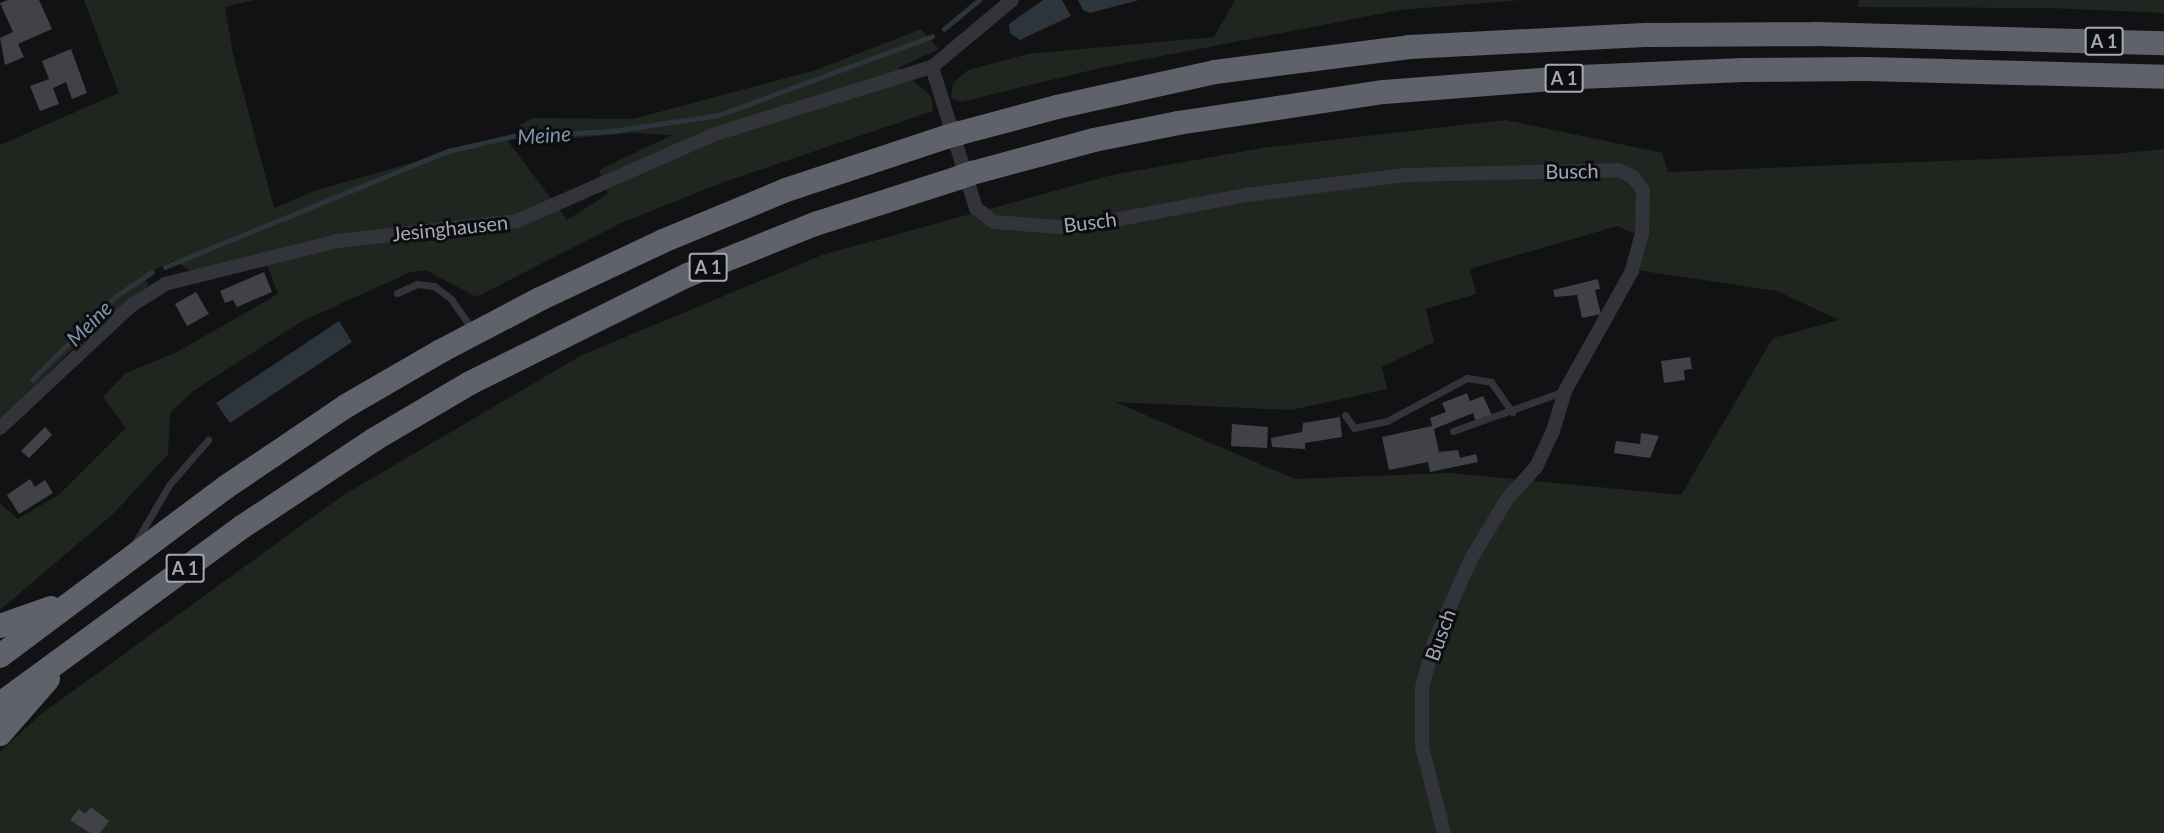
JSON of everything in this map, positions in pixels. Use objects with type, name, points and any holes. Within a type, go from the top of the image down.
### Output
[{"type":"highway","name":"A 1","points":[[0,656],[70,601],[346,406],[475,333],[663,241],[786,190],[953,135],[1057,106],[1215,72],[1409,47],[1672,35],[2164,43]]},
{"type":"highway","name":"A 1","points":[[0,704],[290,494],[470,383],[688,274],[815,224],[965,176],[1094,140],[1178,123],[1384,92],[1580,77],[1743,70],[1867,69],[2164,77]]},
{"type":"highway","points":[[0,626],[70,601]]},
{"type":"highway","points":[[0,734],[73,649]]},
{"type":"street","points":[[932,67],[1011,0]]},
{"type":"street","name":"Busch","points":[[932,67],[976,208],[994,222],[1072,228],[1247,195],[1406,175],[1619,170],[1633,177],[1643,190],[1644,209],[1632,271],[1565,391],[1553,431],[1536,467],[1507,499],[1471,559],[1434,642],[1420,714],[1422,747],[1435,807],[1444,833]]},
{"type":"street","name":"Jesinghausen","points":[[0,428],[132,305],[165,284],[337,241],[517,221],[715,134],[932,67]]},
{"type":"lane","points":[[397,293],[417,284],[443,291],[475,333]]},
{"type":"lane","points":[[1345,415],[1354,428],[1387,421],[1467,378],[1491,382],[1512,412]]},
{"type":"lane","points":[[1453,431],[1512,412],[1565,391]]},
{"type":"lane","points":[[126,561],[169,485],[208,440]]},
{"type":"shaded area","points":[[84,0],[254,0],[225,7],[233,54],[274,208],[314,191],[504,136],[567,220],[608,194],[599,170],[672,135],[630,133],[529,142],[518,126],[532,118],[633,119],[816,70],[921,29],[939,49],[898,68],[931,96],[933,111],[724,182],[619,224],[476,297],[426,270],[411,272],[302,321],[193,391],[170,413],[168,454],[115,512],[0,610],[0,503],[18,519],[60,494],[126,428],[103,397],[126,373],[177,352],[278,294],[266,262],[251,255],[192,272],[174,260],[143,276],[149,285],[68,353],[0,421],[0,145],[119,93]]},
{"type":"shaded area","points":[[1043,0],[1062,0],[1071,16],[1020,40],[1010,33],[1009,24]]},
{"type":"shaded area","points":[[1078,0],[1139,0],[1090,13],[1083,10]]},
{"type":"shaded area","points":[[1235,0],[1521,0],[1400,10],[1100,68],[961,102],[951,97],[953,83],[968,70],[1028,54],[1214,37]]},
{"type":"shaded area","points":[[1859,0],[2164,0],[2164,13],[2050,8],[1858,7]]},
{"type":"shaded area","points":[[1506,120],[1662,153],[1668,172],[2115,154],[2164,149],[2164,833],[0,833],[0,752],[40,715],[342,496],[582,355],[822,255],[1112,175],[1262,148]],"holes":[[[1617,226],[1640,236],[1629,269],[1777,291],[1839,320],[1773,338],[1681,495],[1449,473],[1295,479],[1115,402],[1291,410],[1387,389],[1382,367],[1434,342],[1426,309],[1476,294],[1470,269]]]},
{"type":"shaded area","points":[[339,321],[352,342],[230,423],[216,403]]},
{"type":"building","points":[[8,0],[39,0],[52,29],[18,44],[24,57],[5,65],[0,38],[13,32],[0,3]]},
{"type":"building","points":[[71,49],[87,93],[72,99],[66,82],[53,88],[59,104],[40,111],[30,86],[49,79],[42,61]]},
{"type":"building","points":[[264,272],[272,292],[237,307],[233,300],[225,303],[220,291]]},
{"type":"building","points":[[1598,279],[1600,289],[1595,290],[1601,314],[1582,318],[1577,295],[1555,297],[1553,290]]},
{"type":"building","points":[[196,292],[209,314],[187,326],[175,304]]},
{"type":"building","points":[[1690,357],[1692,369],[1684,370],[1685,380],[1664,383],[1661,361]]},
{"type":"building","points":[[1467,393],[1470,401],[1483,396],[1492,415],[1476,422],[1473,413],[1434,429],[1439,452],[1458,450],[1460,458],[1476,454],[1478,462],[1430,472],[1428,462],[1389,470],[1382,437],[1432,426],[1430,418],[1446,412],[1442,403]]},
{"type":"building","points":[[1340,417],[1342,437],[1305,443],[1305,449],[1272,447],[1271,438],[1302,432],[1303,423]]},
{"type":"building","points":[[1232,424],[1268,427],[1267,448],[1231,446]]},
{"type":"building","points":[[45,427],[52,435],[29,458],[21,451]]},
{"type":"building","points":[[1641,433],[1659,436],[1650,458],[1614,453],[1616,441],[1640,444]]},
{"type":"building","points":[[30,479],[35,487],[45,480],[53,493],[19,514],[7,495]]},
{"type":"building","points":[[91,807],[109,821],[100,833],[90,833],[70,820],[79,809],[85,814]]},
{"type":"waterway","name":"Meine","points":[[944,29],[979,0]]},
{"type":"waterway","name":"Meine","points":[[165,267],[448,151],[513,136],[612,131],[719,115],[932,36]]},
{"type":"waterway","name":"Meine","points":[[32,380],[116,296],[152,272]]}]
